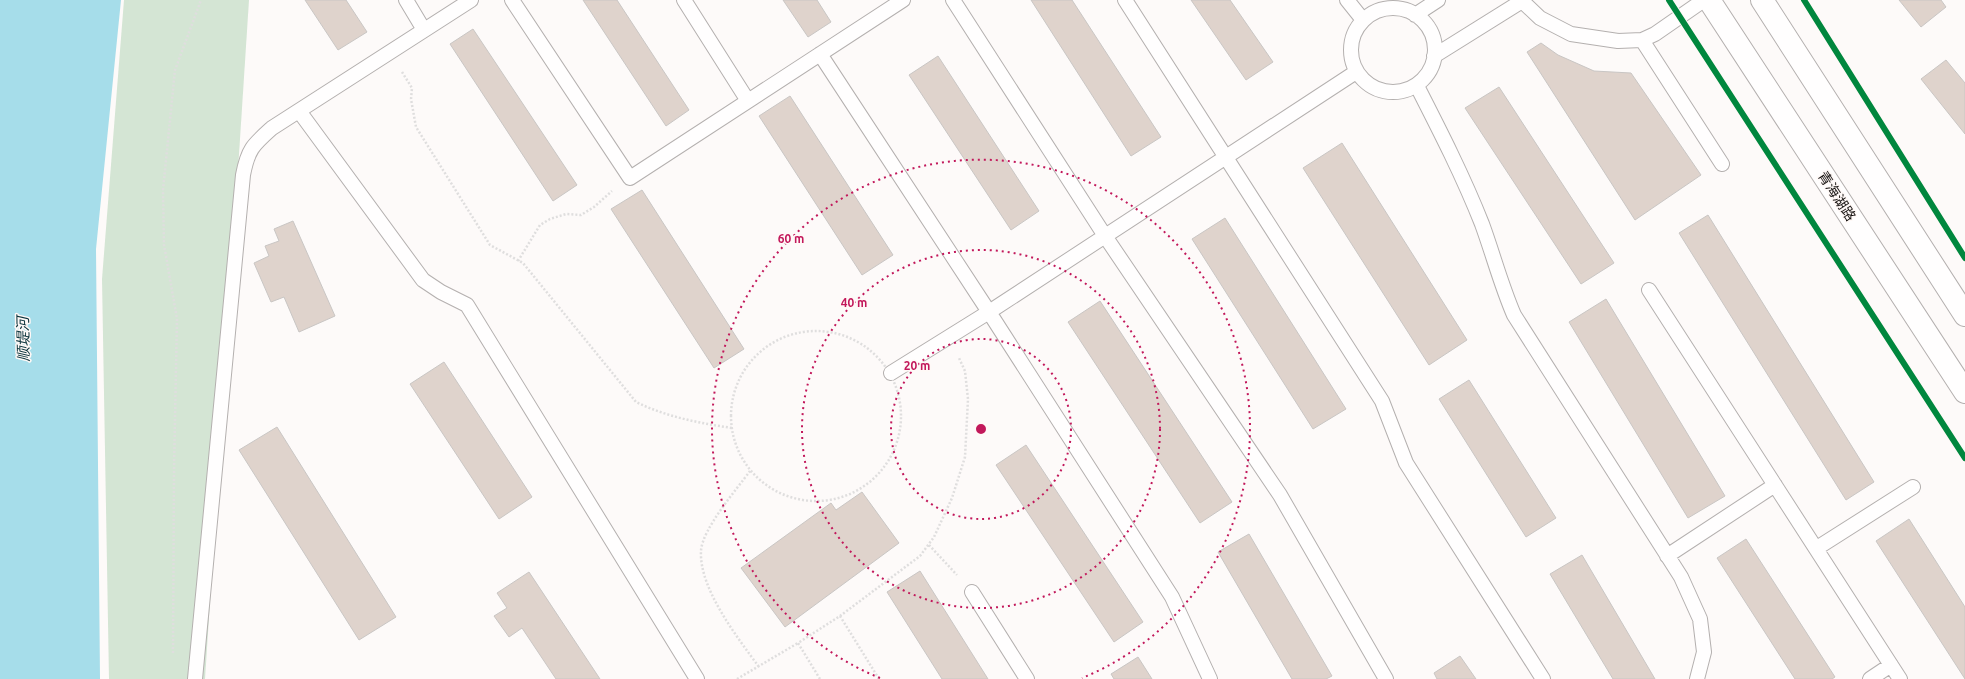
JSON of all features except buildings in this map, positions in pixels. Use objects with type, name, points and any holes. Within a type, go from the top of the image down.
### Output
[{"type":"main road","name":"青海湖路","points":[[1709,0],[1965,392]]},
{"type":"main road","points":[[1762,0],[1965,315]]},
{"type":"lane","points":[[406,0],[424,30]]},
{"type":"lane","points":[[195,679],[244,169],[247,156],[254,145],[272,128],[471,0]]},
{"type":"lane","points":[[512,0],[630,178],[820,54],[885,5],[903,0]]},
{"type":"lane","points":[[684,0],[748,101]]},
{"type":"lane","points":[[953,0],[1105,236],[1280,495],[1386,679]]},
{"type":"lane","points":[[1125,0],[1382,401],[1406,463],[1543,679]]},
{"type":"lane","points":[[1347,0],[1363,20]]},
{"type":"lane","points":[[1415,15],[1438,0]]},
{"type":"lane","points":[[1434,56],[1521,0],[1540,18],[1571,34],[1618,41],[1642,40],[1654,34],[1704,0]]},
{"type":"lane","points":[[1388,8],[1402,9],[1415,15],[1426,24],[1433,36],[1435,50],[1427,76],[1417,86],[1404,91],[1391,93],[1377,90],[1365,83],[1356,72],[1351,59],[1351,45],[1355,31],[1363,20],[1375,12],[1388,8]]},
{"type":"lane","points":[[1642,40],[1722,164]]},
{"type":"lane","points":[[820,54],[989,312],[1172,597],[1210,679]]},
{"type":"lane","points":[[891,374],[989,312],[1356,72]]},
{"type":"lane","points":[[1417,86],[1452,157],[1482,224],[1501,286],[1514,315],[1681,577],[1700,619],[1704,652],[1697,679]]},
{"type":"lane","points":[[299,111],[423,280],[441,292],[467,305],[697,679]]},
{"type":"lane","points":[[1649,290],[1900,679]]},
{"type":"lane","points":[[1668,556],[1776,485]]},
{"type":"lane","points":[[1816,548],[1913,487]]},
{"type":"lane","points":[[972,592],[1027,679]]},
{"type":"lane","points":[[1870,679],[1891,665]]},
{"type":"path","points":[[173,656],[174,470],[177,319],[164,245],[163,190],[175,70],[200,0]]},
{"type":"path","points":[[390,52],[412,88],[411,99],[416,126],[490,246],[523,264],[636,402],[653,410],[686,421],[732,428]]},
{"type":"path","points":[[518,262],[540,225],[550,219],[566,214],[581,215],[594,207],[630,178]]},
{"type":"path","points":[[821,331],[848,337],[872,352],[891,374],[901,400],[902,428],[893,455],[877,478],[853,494],[826,502],[797,500],[771,489],[750,471],[736,446],[730,418],[735,390],[747,365],[768,346],[793,334],[821,331]]},
{"type":"path","points":[[737,679],[760,667],[840,616],[920,556],[929,544],[952,498],[965,457],[968,399],[965,371],[950,336]]},
{"type":"path","points":[[750,471],[710,526],[701,550],[705,580],[722,612],[760,667]]},
{"type":"path","points":[[929,544],[972,592]]},
{"type":"path","points":[[840,616],[879,679]]},
{"type":"path","points":[[798,643],[820,679]]},
{"type":"green space","points":[[124,0],[249,0],[205,679],[109,679],[102,279]]},
{"type":"water","name":"顺堤河","points":[[0,0],[121,0],[96,249],[100,679],[0,679]]},
{"type":"cycle path","points":[[1669,0],[1965,458]]},
{"type":"cycle path","points":[[1804,0],[1965,258]]}]
